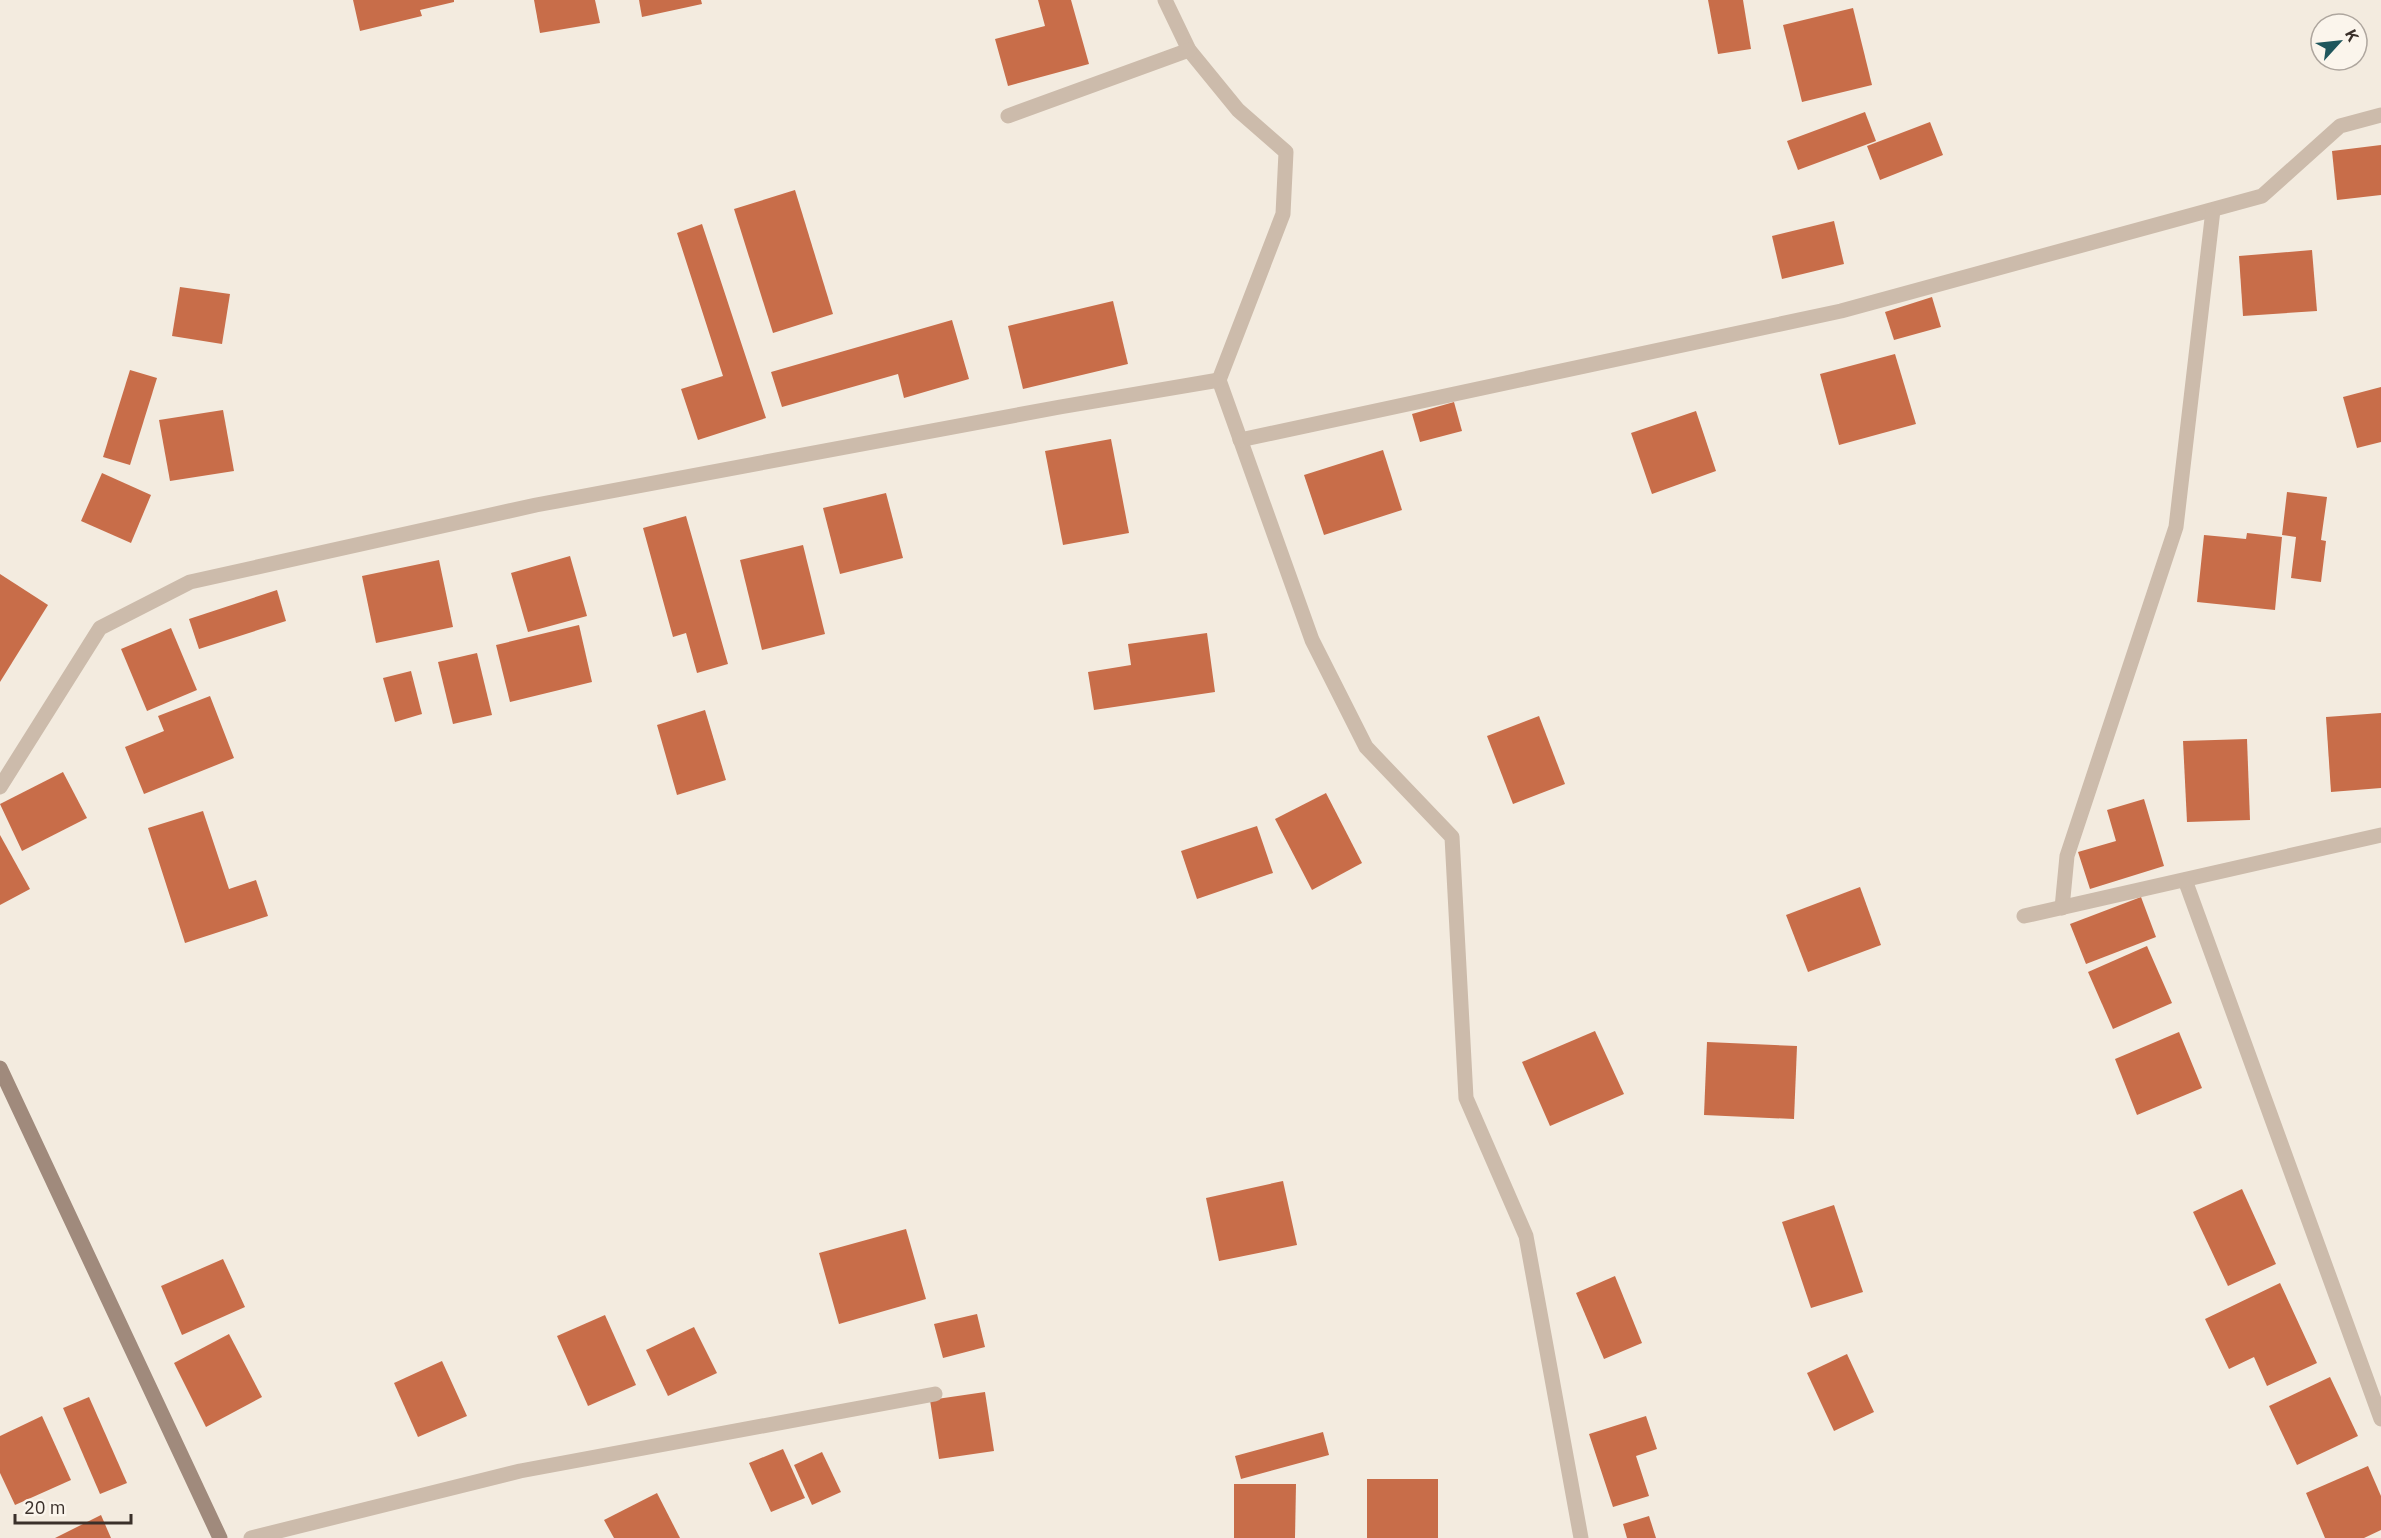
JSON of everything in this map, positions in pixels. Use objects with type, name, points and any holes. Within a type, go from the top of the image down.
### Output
[{"type":"street","points":[[1165,0],[1189,50],[1238,110],[1286,152],[1283,214],[1219,380],[1312,640],[1366,747],[1452,837],[1466,1098],[1526,1236],[1581,1538]]},
{"type":"street","points":[[1008,116],[1189,50]]},
{"type":"street","points":[[1240,440],[1841,311],[2213,210],[2262,196],[2340,126],[2381,115]]},
{"type":"street","points":[[2062,908],[2067,856],[2176,527],[2213,210]]},
{"type":"street","points":[[0,787],[100,628],[190,582],[536,505],[1060,407],[1219,380]]},
{"type":"street","points":[[2024,916],[2381,835]]},
{"type":"street","points":[[2185,880],[2381,1419]]},
{"type":"street","points":[[0,1068],[220,1538]]},
{"type":"street","points":[[251,1538],[520,1471],[935,1394]]},
{"type":"building","points":[[353,0],[454,0],[454,2],[420,10],[422,16],[360,31]]},
{"type":"building","points":[[534,0],[595,0],[600,23],[540,33]]},
{"type":"building","points":[[639,0],[701,0],[702,4],[642,17]]},
{"type":"building","points":[[1038,0],[1071,0],[1089,64],[1008,86],[995,39],[1045,26]]},
{"type":"building","points":[[1708,0],[1743,0],[1751,49],[1718,54]]},
{"type":"building","points":[[1853,8],[1872,85],[1802,102],[1783,25]]},
{"type":"building","points":[[1865,112],[1876,141],[1798,170],[1787,141]]},
{"type":"building","points":[[1930,122],[1943,155],[1880,180],[1867,146]]},
{"type":"building","points":[[2381,145],[2381,195],[2337,200],[2332,151]]},
{"type":"building","points":[[795,190],[833,314],[773,333],[734,209]]},
{"type":"building","points":[[1834,221],[1844,264],[1782,279],[1772,236]]},
{"type":"building","points":[[702,224],[766,418],[698,440],[681,389],[723,376],[677,233]]},
{"type":"building","points":[[2312,250],[2317,311],[2243,316],[2239,256]]},
{"type":"building","points":[[180,287],[230,294],[222,344],[172,336]]},
{"type":"building","points":[[1932,297],[1941,327],[1894,340],[1885,312]]},
{"type":"building","points":[[1113,301],[1128,364],[1023,389],[1008,326]]},
{"type":"building","points":[[952,320],[969,379],[904,398],[898,374],[782,407],[771,372]]},
{"type":"building","points":[[1895,354],[1916,424],[1839,445],[1820,374]]},
{"type":"building","points":[[130,370],[157,378],[130,465],[103,457]]},
{"type":"building","points":[[2381,387],[2381,442],[2357,448],[2343,397]]},
{"type":"building","points":[[1454,402],[1462,431],[1420,442],[1412,414]]},
{"type":"building","points":[[223,410],[234,471],[170,481],[159,420]]},
{"type":"building","points":[[1696,411],[1716,471],[1652,494],[1631,433]]},
{"type":"building","points":[[1111,439],[1129,533],[1063,545],[1045,451]]},
{"type":"building","points":[[1383,450],[1402,510],[1324,535],[1304,475]]},
{"type":"building","points":[[102,473],[151,495],[131,543],[81,521]]},
{"type":"building","points":[[2287,492],[2327,497],[2321,540],[2326,541],[2321,582],[2291,578],[2296,537],[2282,535]]},
{"type":"building","points":[[886,493],[903,558],[840,574],[823,508]]},
{"type":"building","points":[[686,516],[728,664],[697,673],[686,633],[673,637],[643,528]]},
{"type":"building","points":[[2247,533],[2282,537],[2275,610],[2197,602],[2204,535],[2246,539]]},
{"type":"building","points":[[803,545],[825,634],[762,650],[740,560]]},
{"type":"building","points":[[570,556],[587,616],[528,632],[511,573]]},
{"type":"building","points":[[439,560],[453,627],[376,643],[362,576]]},
{"type":"building","points":[[0,574],[48,605],[0,682]]},
{"type":"building","points":[[277,590],[286,621],[199,649],[189,619]]},
{"type":"building","points":[[579,625],[592,682],[510,702],[496,645]]},
{"type":"building","points":[[171,628],[197,690],[147,711],[121,649]]},
{"type":"building","points":[[1207,633],[1215,692],[1094,710],[1088,672],[1131,665],[1128,644]]},
{"type":"building","points":[[477,653],[492,715],[453,724],[438,662]]},
{"type":"building","points":[[411,671],[422,714],[395,722],[383,678]]},
{"type":"building","points":[[210,696],[234,758],[144,794],[125,747],[164,731],[158,716]]},
{"type":"building","points":[[705,710],[726,780],[677,795],[657,725]]},
{"type":"building","points":[[2381,713],[2381,788],[2331,792],[2326,717]]},
{"type":"building","points":[[1539,716],[1565,784],[1513,804],[1487,736]]},
{"type":"building","points":[[2247,739],[2250,820],[2187,822],[2183,741]]},
{"type":"building","points":[[63,772],[87,818],[22,851],[0,804]]},
{"type":"building","points":[[1326,793],[1362,863],[1312,890],[1275,819]]},
{"type":"building","points":[[2144,799],[2164,866],[2090,889],[2078,852],[2116,841],[2107,810]]},
{"type":"building","points":[[203,811],[229,889],[256,880],[268,916],[185,943],[148,828]]},
{"type":"building","points":[[1257,826],[1273,873],[1197,899],[1181,851]]},
{"type":"building","points":[[0,835],[30,889],[0,905]]},
{"type":"building","points":[[1860,887],[1881,945],[1808,972],[1786,915]]},
{"type":"building","points":[[2141,897],[2156,937],[2086,964],[2070,924]]},
{"type":"building","points":[[2147,946],[2172,1003],[2113,1029],[2088,972]]},
{"type":"building","points":[[1595,1031],[1624,1094],[1550,1126],[1522,1062]]},
{"type":"building","points":[[2179,1032],[2202,1088],[2137,1115],[2115,1059]]},
{"type":"building","points":[[1707,1042],[1797,1046],[1794,1119],[1704,1115]]},
{"type":"building","points":[[1283,1181],[1297,1245],[1219,1261],[1206,1198]]},
{"type":"building","points":[[2242,1189],[2276,1264],[2228,1286],[2193,1212]]},
{"type":"building","points":[[1834,1205],[1863,1292],[1811,1308],[1782,1222]]},
{"type":"building","points":[[906,1229],[926,1299],[839,1324],[819,1253]]},
{"type":"building","points":[[223,1259],[245,1307],[182,1335],[161,1286]]},
{"type":"building","points":[[1615,1276],[1642,1343],[1604,1359],[1576,1293]]},
{"type":"building","points":[[2280,1283],[2317,1363],[2267,1386],[2254,1357],[2229,1369],[2205,1319]]},
{"type":"building","points":[[977,1314],[985,1347],[943,1358],[934,1324]]},
{"type":"building","points":[[605,1315],[636,1385],[588,1406],[557,1336]]},
{"type":"building","points":[[694,1327],[717,1373],[668,1396],[646,1350]]},
{"type":"building","points":[[229,1334],[262,1397],[206,1427],[174,1363]]},
{"type":"building","points":[[1847,1354],[1874,1412],[1834,1431],[1807,1373]]},
{"type":"building","points":[[442,1361],[467,1416],[418,1437],[394,1383]]},
{"type":"building","points":[[2330,1377],[2358,1436],[2297,1465],[2269,1406]]},
{"type":"building","points":[[985,1392],[994,1451],[939,1459],[930,1400]]},
{"type":"building","points":[[89,1397],[127,1483],[100,1494],[63,1408]]},
{"type":"building","points":[[42,1416],[71,1480],[15,1505],[0,1473],[0,1436]]},
{"type":"building","points":[[1646,1416],[1657,1449],[1636,1456],[1649,1496],[1613,1507],[1589,1434]]},
{"type":"building","points":[[1323,1432],[1329,1455],[1241,1479],[1235,1456]]},
{"type":"building","points":[[783,1449],[805,1498],[771,1512],[749,1463]]},
{"type":"building","points":[[822,1452],[841,1492],[812,1505],[794,1465]]},
{"type":"building","points":[[2368,1466],[2381,1496],[2381,1530],[2364,1538],[2325,1538],[2306,1493]]},
{"type":"building","points":[[1367,1479],[1438,1479],[1438,1538],[1367,1538]]},
{"type":"building","points":[[1234,1484],[1296,1484],[1295,1538],[1234,1538]]},
{"type":"building","points":[[657,1493],[680,1538],[614,1538],[604,1520]]},
{"type":"building","points":[[101,1515],[111,1538],[55,1538]]},
{"type":"building","points":[[1649,1516],[1656,1538],[1627,1538],[1623,1524]]}]
